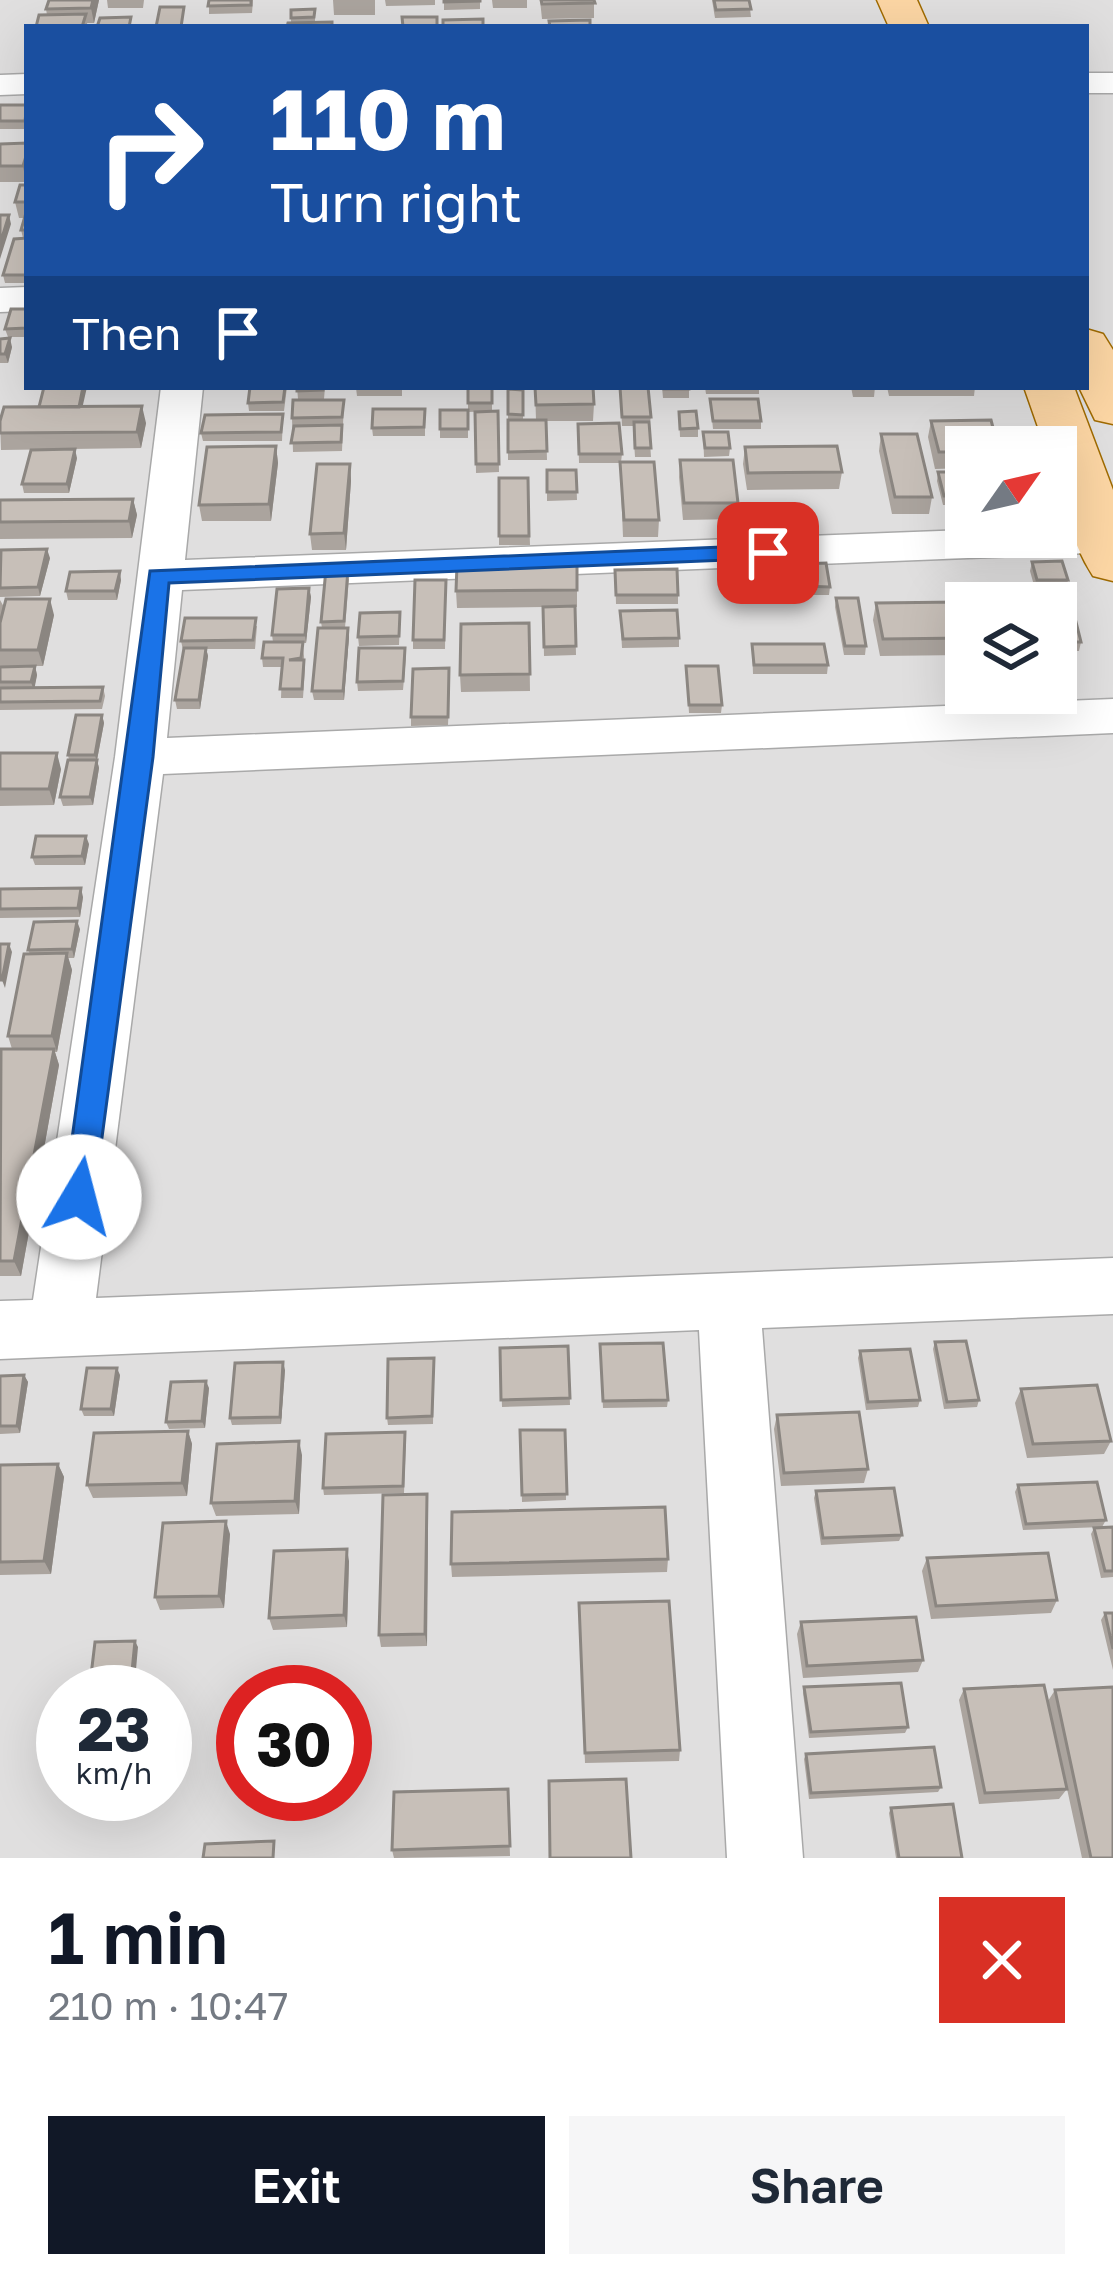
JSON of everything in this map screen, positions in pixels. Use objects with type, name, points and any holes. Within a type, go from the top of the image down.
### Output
[{"type":"main road","points":[[1089,351],[1113,409]]},
{"type":"main road","points":[[1049,390],[1110,547]]},
{"type":"street","points":[[182,390],[140,757],[30,1330],[1113,1286]]},
{"type":"street","points":[[158,576],[1110,547]]},
{"type":"street","points":[[140,757],[1113,716]]},
{"type":"street","points":[[729,1301],[766,1858]]},
{"type":"shaded area","points":[[0,0],[1113,0],[1113,1858],[0,1858]]},
{"type":"building","points":[[49,0],[93,0],[91,8],[46,9]]},
{"type":"building","points":[[209,0],[251,0],[251,5],[208,6]]},
{"type":"building","points":[[541,0],[594,0],[595,3],[542,4]]},
{"type":"building","points":[[714,0],[749,0],[751,9],[716,10]]},
{"type":"building","points":[[160,7],[184,7],[181,24],[157,24]]},
{"type":"building","points":[[315,9],[314,17],[291,18],[291,10]]},
{"type":"building","points":[[86,14],[83,24],[37,24],[39,15]]},
{"type":"building","points":[[131,17],[130,24],[98,24],[100,18]]},
{"type":"building","points":[[402,17],[437,17],[437,24],[403,24]]},
{"type":"building","points":[[483,19],[483,24],[443,24],[443,20]]},
{"type":"building","points":[[590,20],[590,24],[550,24]]},
{"type":"building","points":[[0,105],[24,105],[24,121],[0,121]]},
{"type":"building","points":[[24,143],[23,166],[0,166],[0,144]]},
{"type":"building","points":[[20,185],[24,185],[24,202],[15,202]]},
{"type":"building","points":[[0,215],[9,215],[0,244]]},
{"type":"building","points":[[24,238],[24,275],[3,275],[14,239]]},
{"type":"building","points":[[11,309],[24,309],[24,328],[5,329]]},
{"type":"building","points":[[10,338],[5,354],[0,354],[0,339]]},
{"type":"building","points":[[43,390],[82,390],[79,407],[39,407]]},
{"type":"building","points":[[250,390],[285,390],[283,402],[248,403]]},
{"type":"building","points":[[468,390],[492,390],[492,403],[468,403]]},
{"type":"building","points":[[508,390],[523,390],[523,415],[508,414]]},
{"type":"building","points":[[535,390],[593,390],[594,404],[536,405]]},
{"type":"building","points":[[620,390],[648,390],[651,417],[622,417]]},
{"type":"building","points":[[710,399],[758,399],[761,421],[713,421]]},
{"type":"building","points":[[293,400],[344,400],[342,417],[292,418]]},
{"type":"building","points":[[142,406],[137,432],[0,433],[4,407]]},
{"type":"building","points":[[373,409],[425,409],[424,427],[372,428]]},
{"type":"building","points":[[440,410],[468,410],[468,429],[440,429]]},
{"type":"building","points":[[498,411],[499,464],[476,464],[475,412]]},
{"type":"building","points":[[696,411],[698,428],[680,429],[679,412]]},
{"type":"building","points":[[283,414],[281,432],[201,433],[205,415]]},
{"type":"building","points":[[508,420],[546,420],[547,451],[508,452]]},
{"type":"building","points":[[991,420],[993,426],[945,426],[945,452],[939,452],[931,421]]},
{"type":"building","points":[[634,422],[649,422],[651,448],[635,448]]},
{"type":"building","points":[[619,423],[622,454],[579,454],[578,424]]},
{"type":"building","points":[[342,425],[341,442],[291,443],[294,426]]},
{"type":"building","points":[[703,432],[728,432],[730,448],[705,448]]},
{"type":"building","points":[[881,434],[917,434],[932,497],[895,497]]},
{"type":"building","points":[[276,446],[269,504],[199,505],[207,447]]},
{"type":"building","points":[[837,446],[842,472],[748,473],[745,447]]},
{"type":"building","points":[[75,449],[67,484],[22,484],[31,450]]},
{"type":"building","points":[[680,460],[733,460],[738,503],[684,503]]},
{"type":"building","points":[[620,462],[654,462],[659,520],[624,520]]},
{"type":"building","points":[[317,464],[350,464],[344,533],[310,534]]},
{"type":"building","points":[[547,470],[576,470],[577,492],[547,492]]},
{"type":"building","points":[[938,472],[945,472],[944,496]]},
{"type":"building","points":[[499,478],[528,478],[529,536],[499,536]]},
{"type":"building","points":[[133,499],[129,521],[0,522],[0,500]]},
{"type":"building","points":[[47,549],[38,587],[0,588],[1,550]]},
{"type":"building","points":[[1062,561],[1068,580],[1037,580],[1032,562]]},
{"type":"building","points":[[826,563],[830,587],[801,586],[798,564]]},
{"type":"building","points":[[577,564],[577,590],[456,591],[457,565]]},
{"type":"building","points":[[326,569],[348,569],[344,621],[321,622]]},
{"type":"building","points":[[677,569],[678,595],[616,595],[615,570]]},
{"type":"building","points":[[120,571],[115,591],[66,591],[70,572]]},
{"type":"building","points":[[415,580],[446,580],[444,640],[413,640]]},
{"type":"building","points":[[309,588],[305,635],[272,635],[277,589]]},
{"type":"building","points":[[836,598],[858,598],[866,646],[845,646]]},
{"type":"building","points":[[6,599],[50,599],[38,650],[0,650]]},
{"type":"building","points":[[945,602],[945,638],[883,639],[876,603]]},
{"type":"building","points":[[575,606],[576,646],[544,647],[543,607]]},
{"type":"building","points":[[677,610],[679,638],[623,639],[620,611]]},
{"type":"building","points":[[400,612],[399,636],[358,637],[360,613]]},
{"type":"building","points":[[185,618],[256,618],[253,640],[181,641]]},
{"type":"building","points":[[529,623],[530,674],[460,675],[461,624]]},
{"type":"building","points":[[318,628],[348,628],[343,691],[312,691]]},
{"type":"building","points":[[264,642],[303,642],[301,658],[289,660],[304,660],[302,689],[280,689],[283,658],[262,658]]},
{"type":"building","points":[[752,644],[824,644],[828,665],[754,665]]},
{"type":"building","points":[[184,648],[206,648],[199,700],[175,700]]},
{"type":"building","points":[[359,648],[405,648],[403,681],[357,682]]},
{"type":"building","points":[[35,666],[31,682],[0,682],[0,667]]},
{"type":"building","points":[[686,666],[718,666],[722,705],[689,705]]},
{"type":"building","points":[[449,668],[448,717],[411,717],[413,669]]},
{"type":"building","points":[[103,687],[100,701],[0,702],[0,688]]},
{"type":"building","points":[[76,715],[102,715],[95,755],[68,755]]},
{"type":"building","points":[[0,753],[57,753],[49,789],[0,789]]},
{"type":"building","points":[[68,760],[97,760],[90,797],[60,797]]},
{"type":"building","points":[[36,836],[86,836],[82,856],[32,857]]},
{"type":"building","points":[[81,888],[78,908],[0,909],[0,889]]},
{"type":"building","points":[[77,921],[72,949],[28,950],[34,922]]},
{"type":"building","points":[[0,944],[9,944],[2,980],[0,980]]},
{"type":"building","points":[[67,953],[52,1036],[8,1036],[24,954]]},
{"type":"building","points":[[1,1049],[54,1049],[14,1261],[0,1261]]},
{"type":"building","points":[[966,1341],[979,1400],[947,1402],[935,1342]]},
{"type":"building","points":[[663,1343],[668,1400],[603,1401],[600,1344]]},
{"type":"building","points":[[568,1346],[570,1398],[501,1400],[500,1348]]},
{"type":"building","points":[[910,1349],[920,1400],[868,1402],[860,1351]]},
{"type":"building","points":[[434,1358],[432,1416],[387,1418],[388,1359]]},
{"type":"building","points":[[283,1362],[280,1417],[230,1418],[235,1363]]},
{"type":"building","points":[[87,1368],[117,1368],[111,1409],[81,1409]]},
{"type":"building","points":[[24,1375],[17,1426],[0,1426],[0,1376]]},
{"type":"building","points":[[206,1381],[202,1421],[166,1422],[171,1382]]},
{"type":"building","points":[[1097,1385],[1111,1441],[1033,1444],[1021,1389]]},
{"type":"building","points":[[859,1412],[868,1469],[784,1473],[777,1415]]},
{"type":"building","points":[[520,1430],[565,1430],[567,1494],[522,1495]]},
{"type":"building","points":[[188,1431],[182,1483],[87,1485],[94,1433]]},
{"type":"building","points":[[405,1432],[403,1486],[323,1488],[326,1434]]},
{"type":"building","points":[[299,1441],[295,1501],[211,1503],[217,1444]]},
{"type":"building","points":[[58,1464],[44,1561],[0,1562],[0,1465]]},
{"type":"building","points":[[1097,1482],[1106,1520],[1026,1524],[1018,1485]]},
{"type":"building","points":[[894,1488],[902,1535],[823,1538],[816,1491]]},
{"type":"building","points":[[427,1494],[425,1634],[379,1635],[383,1495]]},
{"type":"building","points":[[665,1507],[668,1559],[451,1564],[452,1512]]},
{"type":"building","points":[[226,1521],[219,1596],[155,1597],[163,1523]]},
{"type":"building","points":[[1113,1527],[1113,1571],[1105,1571],[1094,1528]]},
{"type":"building","points":[[347,1549],[344,1615],[269,1618],[274,1551]]},
{"type":"building","points":[[1048,1553],[1057,1600],[936,1606],[927,1558]]},
{"type":"building","points":[[669,1601],[680,1750],[585,1753],[579,1603]]},
{"type":"building","points":[[1105,1613],[1113,1613],[1113,1649]]},
{"type":"building","points":[[916,1617],[923,1660],[807,1666],[801,1622]]},
{"type":"building","points":[[135,1641],[133,1665],[92,1665],[95,1642]]},
{"type":"building","points":[[901,1683],[908,1727],[811,1732],[804,1687]]},
{"type":"building","points":[[1044,1685],[1067,1789],[985,1793],[964,1689]]},
{"type":"building","points":[[1113,1687],[1113,1858],[1091,1858],[1055,1690]]},
{"type":"building","points":[[934,1747],[941,1787],[811,1793],[806,1754]]},
{"type":"building","points":[[626,1779],[631,1858],[550,1858],[549,1781]]},
{"type":"building","points":[[508,1789],[510,1846],[392,1850],[394,1792]]},
{"type":"building","points":[[953,1804],[962,1858],[899,1858],[891,1808]]},
{"type":"building","points":[[274,1841],[273,1858],[203,1858],[205,1844]]},
{"type":"route","points":[[79,1197],[140,757],[158,576],[768,553]]}]
